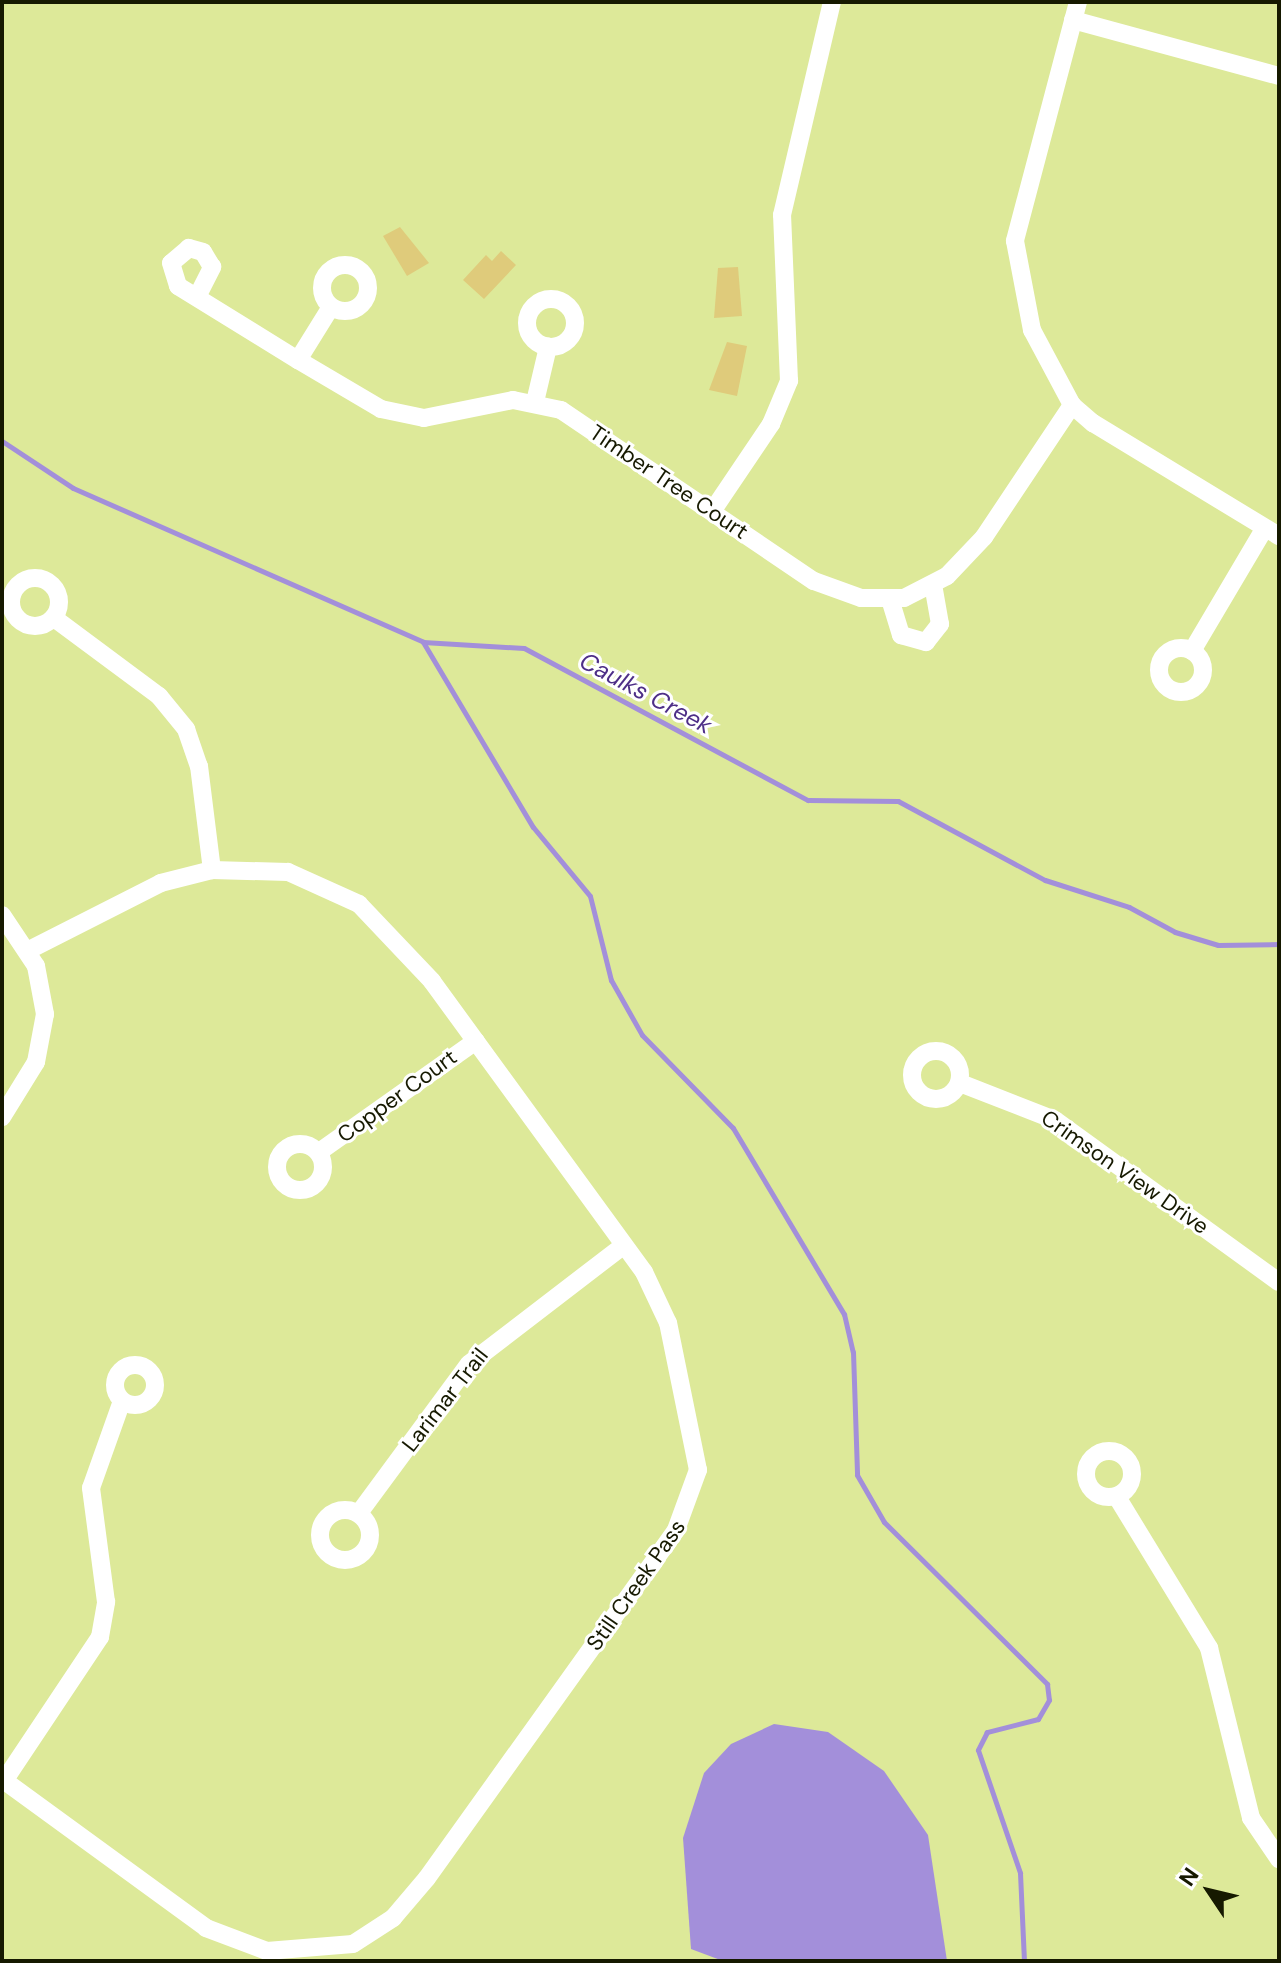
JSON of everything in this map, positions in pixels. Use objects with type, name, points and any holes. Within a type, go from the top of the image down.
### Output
[{"type":"street","points":[[713,510],[771,424],[789,381],[786,182],[832,2]]},
{"type":"street","points":[[1192,651],[1271,533],[1072,405],[1032,330],[1015,241],[1075,11],[1279,76]]},
{"type":"street","points":[[197,297],[298,360],[401,414],[424,418],[535,402],[548,347]]},
{"type":"street","points":[[298,360],[331,307]]},
{"type":"street","name":"Timber Tree Court","points":[[535,402],[561,410],[814,581],[890,599]]},
{"type":"street","points":[[933,586],[940,624],[926,642],[901,635],[890,599],[933,586],[984,537],[1072,405]]},
{"type":"street","points":[[54,618],[159,696],[186,729],[199,766],[212,870]]},
{"type":"street","name":"Still Creek Pass","points":[[3,1780],[206,1928],[238,1943],[267,1951],[328,1950],[393,1918],[676,1530],[694,1490],[694,1425],[668,1323],[624,1245],[398,938],[359,904],[288,872],[212,870],[161,883],[29,950]]},
{"type":"street","points":[[2,915],[29,950],[41,984],[43,1040],[26,1085],[2,1117]]},
{"type":"street","name":"Copper Court","points":[[319,1152],[476,1041]]},
{"type":"street","name":"Crimson View Drive","points":[[960,1083],[1055,1120],[1279,1282]]},
{"type":"street","name":"Larimar Trail","points":[[359,1513],[469,1364],[624,1245]]},
{"type":"street","points":[[3,1780],[100,1637],[106,1602],[91,1488],[122,1401]]},
{"type":"street","points":[[1117,1497],[1209,1648],[1251,1818],[1279,1859]]},
{"type":"shaded area","points":[[774,1724],[828,1732],[884,1771],[928,1835],[947,1961],[723,1961],[691,1949],[683,1838],[704,1773],[731,1744]]},
{"type":"building","points":[[400,227],[429,263],[407,276],[383,236]]},
{"type":"building","points":[[501,251],[516,265],[484,299],[463,280],[486,255],[492,261]]},
{"type":"building","points":[[738,267],[742,316],[714,318],[718,268]]},
{"type":"building","points":[[727,342],[747,346],[737,396],[709,390]]},
{"type":"waterway","name":"Caulks Creek","points":[[2,441],[73,488],[423,642],[524,648],[808,800],[898,801],[1045,880],[1129,907],[1175,932],[1218,945],[1279,944]]},
{"type":"waterway","points":[[423,642],[533,827],[590,896],[611,980],[642,1035],[733,1128],[844,1314],[853,1352],[857,1475],[884,1522],[1047,1684],[1049,1700],[1038,1719],[987,1732],[978,1750],[1020,1873],[1024,1961]]}]
